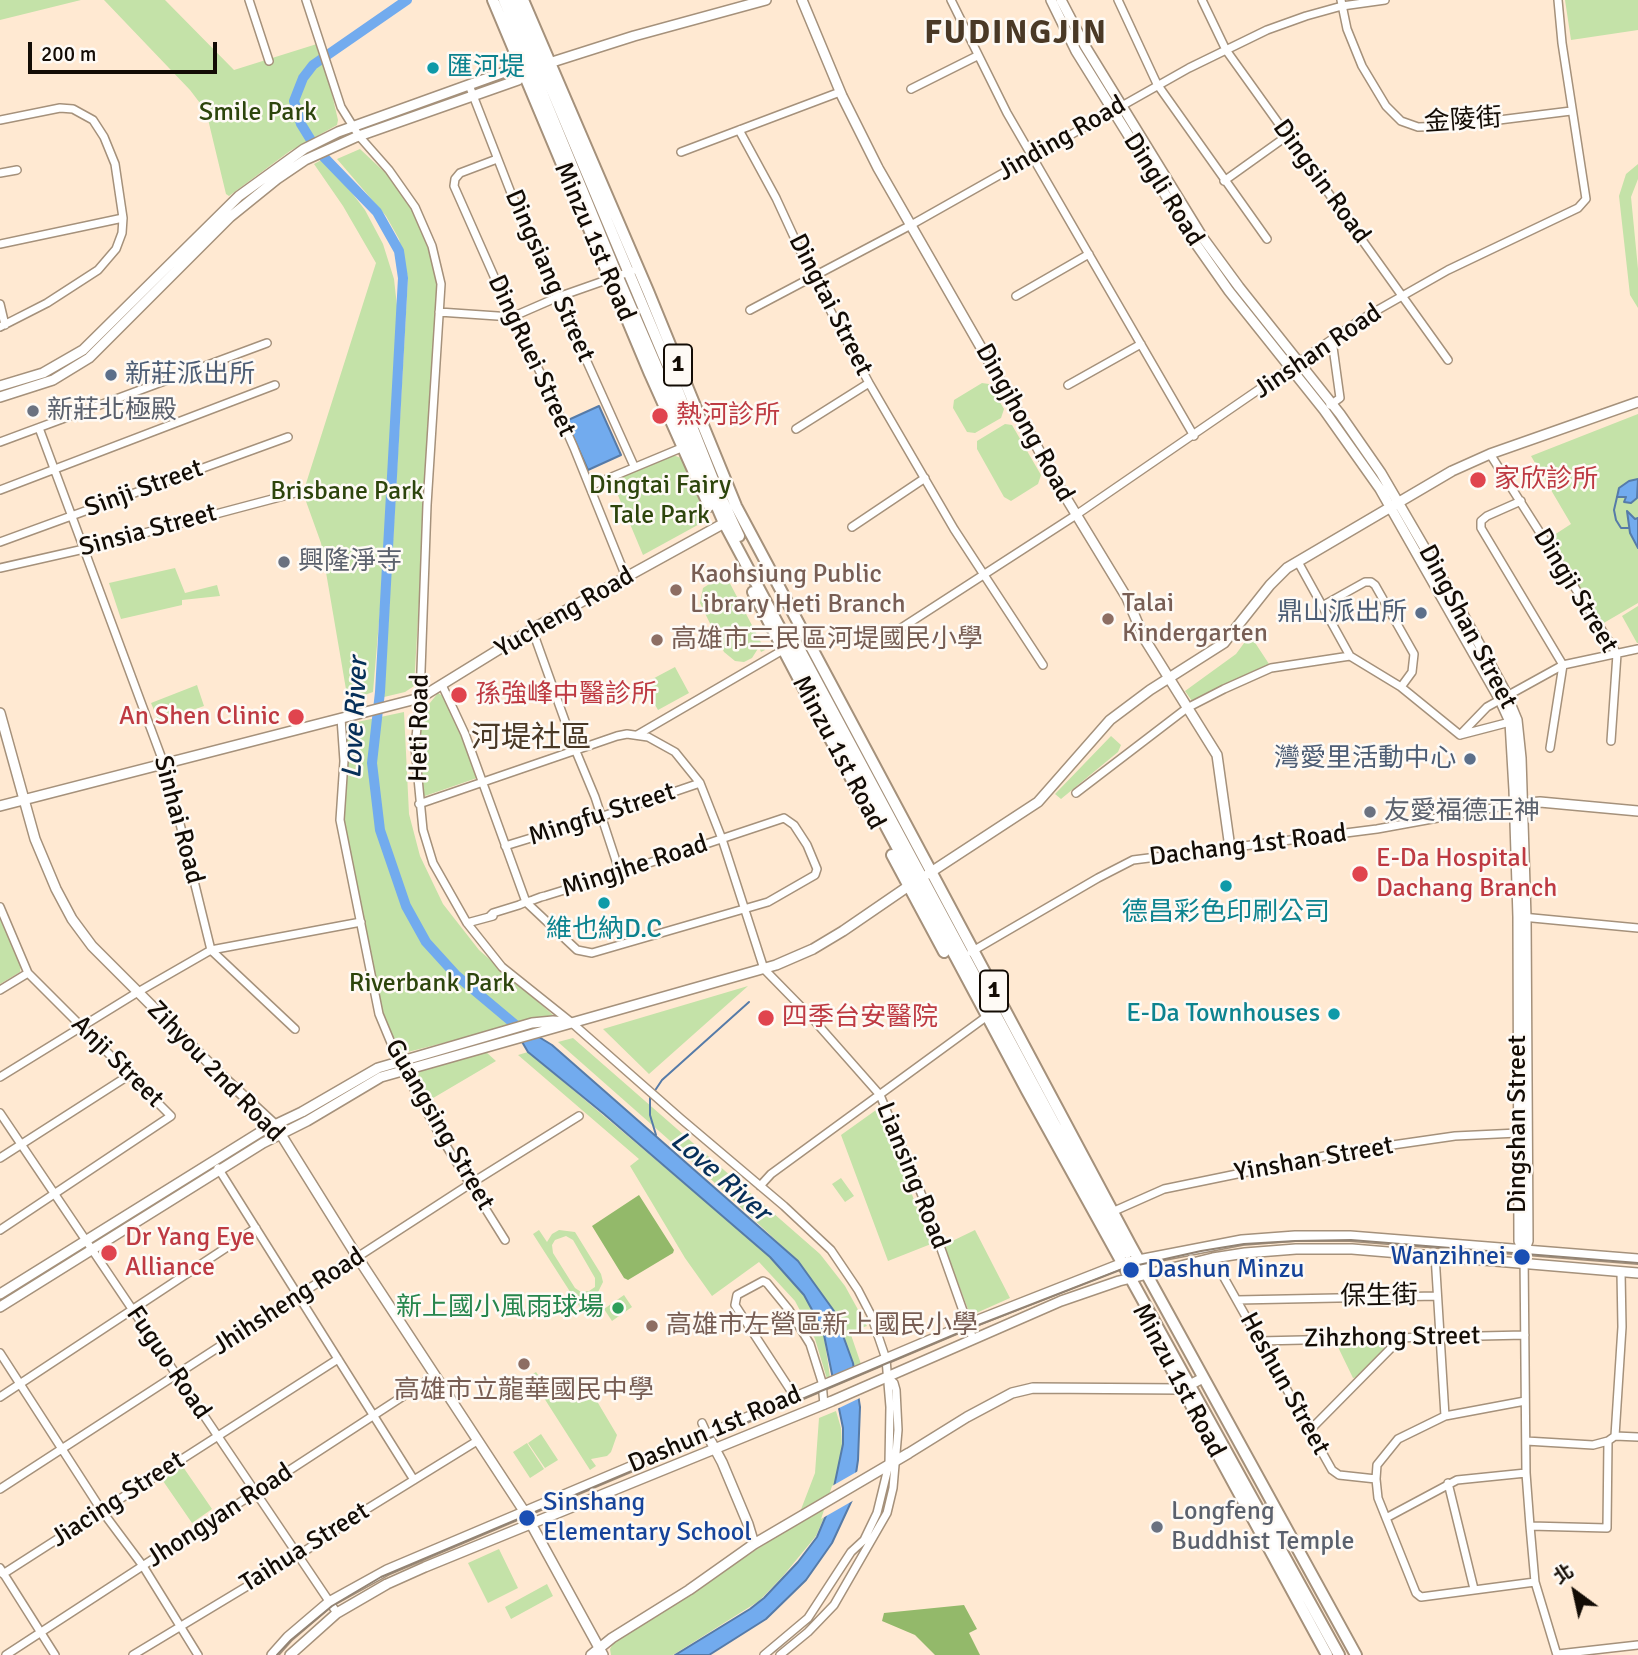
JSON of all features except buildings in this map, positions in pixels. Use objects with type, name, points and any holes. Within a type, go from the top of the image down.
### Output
[{"type":"main road","name":"Minzu 1st Road","points":[[493,0],[537,67]]},
{"type":"main road","name":"Minzu 1st Road","points":[[504,0],[537,67],[623,273],[687,445],[1192,1384],[1346,1655]]},
{"type":"main road","name":"Minzu 1st Road","points":[[514,0],[537,67],[783,650],[874,795],[919,879],[968,953],[991,1014],[1109,1213],[1127,1262],[1339,1655]]},
{"type":"main road","name":"Minzu 1st Road","points":[[523,0],[537,67]]},
{"type":"main road","name":"Minzu 1st Road","points":[[1244,1476],[1327,1655]]},
{"type":"main road","name":"Minzu 1st Road","points":[[1244,1476],[1356,1655]]},
{"type":"street","points":[[249,0],[269,61]]},
{"type":"street","name":"Heti Road","points":[[306,0],[341,107],[359,136],[395,177],[415,207],[432,246],[441,284],[427,505],[420,698],[415,747],[423,830],[433,863],[467,923],[502,967],[572,1023],[813,1231],[838,1259],[864,1303],[886,1359],[887,1377]]},
{"type":"street","points":[[0,397],[53,380],[89,358],[227,214],[239,196],[325,138],[513,69],[537,67],[634,36],[766,0]]},
{"type":"street","name":"Dingjhong Road","points":[[802,0],[840,92],[878,168],[1076,515],[1127,598],[1144,638],[1217,755],[1230,848]]},
{"type":"street","points":[[951,0],[1007,113],[1194,436]]},
{"type":"street","name":"Dingli Road","points":[[1051,0],[1076,51],[1203,238],[1295,366]]},
{"type":"street","name":"Dingli Road","points":[[1061,0],[1117,108]]},
{"type":"street","points":[[1118,0],[1157,84],[1267,239]]},
{"type":"street","name":"Dingsin Road","points":[[1202,0],[1226,50],[1448,360]]},
{"type":"street","name":"Jinding Road","points":[[750,310],[911,225],[1157,84],[1226,50],[1267,30],[1341,3],[1385,0]]},
{"type":"street","name":"Jinshan Road","points":[[892,634],[1076,515],[1402,295],[1494,247],[1578,208],[1586,199],[1571,111],[1558,0]]},
{"type":"street","name":"金陵街","points":[[1341,3],[1347,29],[1362,66],[1387,106],[1401,121],[1418,127],[1451,126],[1571,111]]},
{"type":"street","points":[[911,89],[977,56]]},
{"type":"street","points":[[0,386],[43,373],[83,350],[227,214],[311,158],[359,136],[518,80],[537,67]]},
{"type":"street","name":"Dingsiang Street","points":[[469,85],[498,159],[634,466]]},
{"type":"street","points":[[681,152],[840,92]]},
{"type":"street","points":[[0,120],[60,108],[73,108],[93,120],[104,137],[115,164],[123,218],[122,233],[116,249],[98,270],[47,303],[2,326],[0,304]]},
{"type":"street","name":"Dingtai Street","points":[[739,130],[869,383],[983,575],[1043,665]]},
{"type":"street","points":[[1224,181],[1287,136]]},
{"type":"street","name":"DingRuei Street","points":[[498,159],[460,173],[454,186],[512,317],[545,382],[626,577]]},
{"type":"street","points":[[0,173],[17,170]]},
{"type":"street","points":[[0,244],[123,218]]},
{"type":"street","points":[[1016,296],[1089,254]]},
{"type":"street","points":[[439,312],[512,317],[623,273]]},
{"type":"street","points":[[1328,407],[1340,398],[1332,340]]},
{"type":"street","points":[[0,442],[267,343]]},
{"type":"street","points":[[1068,385],[1141,344]]},
{"type":"street","name":"DingShan Street","points":[[1295,366],[1328,407],[1395,505],[1517,720],[1521,758],[1518,803],[1527,1140],[1528,1241],[1524,1252]]},
{"type":"street","points":[[796,429],[869,383]]},
{"type":"street","points":[[0,490],[275,386]]},
{"type":"street","points":[[0,1307],[213,1161],[378,1068],[401,1065],[500,1038],[572,1023],[764,969],[813,948],[1038,802],[1110,720],[1224,643],[1287,568],[1452,471],[1490,454],[1638,402]]},
{"type":"street","name":"Sinhai Road","points":[[39,428],[164,762],[211,950]]},
{"type":"street","name":"Sinji Street","points":[[0,542],[288,437]]},
{"type":"street","points":[[590,486],[687,445]]},
{"type":"street","name":"Dingji Street","points":[[1490,454],[1617,654],[1611,741]]},
{"type":"street","points":[[852,527],[925,478]]},
{"type":"street","name":"Sinsia Street","points":[[0,568],[84,549],[295,493]]},
{"type":"street","points":[[1521,501],[1487,516],[1481,521],[1481,528],[1563,665],[1550,748]]},
{"type":"street","name":"Yucheng Road","points":[[341,718],[420,698],[532,629],[729,521]]},
{"type":"street","points":[[1298,562],[1350,656],[1401,687],[1460,735]]},
{"type":"street","points":[[1322,606],[1365,582],[1375,585],[1414,654],[1412,672],[1401,687]]},
{"type":"street","points":[[532,629],[620,873]]},
{"type":"street","points":[[1460,735],[1488,707],[1563,665],[1638,649]]},
{"type":"street","points":[[637,735],[783,650]]},
{"type":"street","points":[[1076,793],[1187,708],[1271,668],[1350,656]]},
{"type":"street","points":[[442,685],[465,734],[527,903],[577,950],[586,953],[743,909]]},
{"type":"street","name":"Dingshan Street","points":[[1504,699],[1510,722],[1518,803]]},
{"type":"street","name":"Zihyou 2nd Road","points":[[0,716],[44,864],[72,919],[92,946],[275,1125],[358,1258],[533,1524],[601,1651]]},
{"type":"street","points":[[0,806],[341,718]]},
{"type":"street","name":"Guangsing Street","points":[[341,718],[344,761],[340,820],[379,1014],[401,1065],[442,1139],[505,1240]]},
{"type":"street","points":[[1460,735],[1510,722]]},
{"type":"street","points":[[419,804],[615,737],[637,735],[657,740],[675,752],[700,783],[722,839],[764,969]]},
{"type":"street","name":"Mingfu Street","points":[[505,846],[700,783]]},
{"type":"street","name":"Dachang 1st Road","points":[[968,953],[1133,860],[1377,829],[1518,803],[1573,804],[1638,811]]},
{"type":"street","name":"Mingjhe Road","points":[[467,923],[784,818],[794,825],[807,845],[817,869],[815,875],[768,902],[743,909]]},
{"type":"street","name":"Anji Street","points":[[0,907],[28,973],[171,1116],[0,1230]]},
{"type":"street","points":[[1522,917],[1638,928]]},
{"type":"street","name":"Dingshan Street","points":[[1522,917],[1518,1133],[1519,1241],[1524,1252],[1526,1473],[1535,1582],[1558,1654]]},
{"type":"street","points":[[0,1077],[211,950],[361,922]]},
{"type":"street","points":[[211,950],[295,1029]]},
{"type":"street","name":"Liansing Road","points":[[764,969],[809,1014],[880,1095],[923,1198],[973,1339]]},
{"type":"street","points":[[0,990],[28,973]]},
{"type":"street","points":[[760,1186],[771,1174],[991,1014]]},
{"type":"street","points":[[500,1038],[527,1025],[554,1021],[572,1023]]},
{"type":"street","points":[[0,1294],[401,1065]]},
{"type":"street","points":[[0,1158],[131,1074]]},
{"type":"street","name":"Fuguo Road","points":[[0,1113],[337,1614]]},
{"type":"street","name":"Jhihsheng Road","points":[[0,1489],[579,1116]]},
{"type":"street","points":[[1518,1133],[1527,1140]]},
{"type":"street","name":"Yinshan Street","points":[[1109,1213],[1164,1189],[1343,1152],[1455,1136],[1518,1133]]},
{"type":"street","points":[[213,1161],[414,1480]]},
{"type":"street","points":[[0,1397],[256,1228]]},
{"type":"street","points":[[886,1359],[1127,1262],[1242,1240],[1350,1236],[1638,1259]]},
{"type":"street","points":[[887,1377],[1061,1301],[1135,1276],[1245,1253],[1352,1249],[1638,1273]]},
{"type":"street","points":[[1435,1255],[1445,1416]]},
{"type":"street","name":"Heshun Street","points":[[1213,1258],[1332,1470],[1339,1475],[1376,1479]]},
{"type":"street","points":[[1530,1526],[1607,1528],[1622,1327],[1621,1272]]},
{"type":"street","points":[[795,1397],[735,1305],[737,1295],[756,1283],[768,1283],[789,1310],[810,1345],[825,1384],[828,1403]]},
{"type":"street","name":"保生街","points":[[1237,1300],[1437,1296]]},
{"type":"street","name":"Zihzhong Street","points":[[1259,1341],[1525,1335]]},
{"type":"street","points":[[1310,1430],[1401,1338]]},
{"type":"street","points":[[0,1353],[102,1511],[144,1566],[198,1655]]},
{"type":"street","name":"Jiacing Street","points":[[2,1571],[102,1511],[338,1359]]},
{"type":"street","name":"Dashun 1st Road","points":[[272,1655],[288,1637],[329,1602],[387,1570],[886,1359]]},
{"type":"street","name":"Jhongyan Road","points":[[6,1655],[435,1376]]},
{"type":"street","points":[[764,1655],[808,1618],[851,1552],[864,1539],[877,1513],[893,1463],[895,1414],[890,1407],[887,1377]]},
{"type":"street","points":[[780,1655],[825,1615],[850,1580],[887,1513],[897,1399],[894,1383],[887,1377]]},
{"type":"street","name":"Dashun 1st Road","points":[[295,1653],[337,1614],[387,1584],[887,1377]]},
{"type":"street","points":[[592,1655],[754,1544],[985,1407],[1021,1390],[1192,1384]]},
{"type":"street","points":[[1525,1401],[1445,1416],[1398,1440],[1377,1465],[1376,1479],[1378,1498],[1416,1593],[1421,1597],[1535,1582]]},
{"type":"street","points":[[702,1423],[722,1462],[754,1544]]},
{"type":"street","points":[[1526,1441],[1592,1444],[1638,1437]]},
{"type":"street","name":"Taihua Street","points":[[132,1655],[299,1555],[477,1441]]},
{"type":"street","points":[[1386,1518],[1457,1480],[1526,1473]]},
{"type":"street","points":[[1448,1483],[1474,1589]]},
{"type":"street","points":[[2,1571],[55,1655]]},
{"type":"street","points":[[1558,1654],[1588,1653],[1638,1645]]},
{"type":"green space","points":[[0,0],[81,0],[0,20]]},
{"type":"green space","name":"Smile Park","points":[[104,0],[165,0],[234,70],[320,43],[337,125],[290,151],[229,196],[226,194],[206,111],[190,90]]},
{"type":"green space","points":[[1565,0],[1638,0],[1638,30],[1571,40]]},
{"type":"green space","points":[[360,149],[394,181],[409,202],[421,226],[438,282],[414,686],[405,692],[384,697],[408,278],[399,239],[386,216],[337,159]]},
{"type":"green space","name":"Brisbane Park","points":[[325,158],[365,210],[383,244],[394,279],[398,315],[390,492],[373,692],[348,701],[321,543],[303,493],[376,263],[343,206],[314,164]]},
{"type":"green space","points":[[1638,164],[1638,179],[1631,197],[1638,269],[1638,308],[1630,295],[1619,196],[1626,174]]},
{"type":"green space","points":[[982,383],[989,384],[1004,409],[1001,418],[975,433],[967,432],[953,408],[954,400]]},
{"type":"green space","points":[[1638,414],[1638,603],[1602,624],[1548,539],[1571,524],[1531,456]]},
{"type":"green space","points":[[1005,424],[1012,425],[1041,475],[1038,484],[1011,501],[1004,497],[977,449],[977,441]]},
{"type":"green space","name":"Dingtai Fairy Tale Park","points":[[673,455],[681,458],[706,515],[705,521],[643,555],[612,481]]},
{"type":"green space","points":[[175,568],[185,593],[217,585],[220,596],[182,600],[182,605],[121,619],[109,583]]},
{"type":"green space","points":[[725,574],[765,650],[761,652],[759,647],[752,658],[744,662],[735,661],[724,652],[700,603],[703,588],[714,581],[723,581],[721,576]]},
{"type":"green space","points":[[1638,606],[1638,643],[1637,643],[1622,616]]},
{"type":"green space","points":[[1250,635],[1269,664],[1192,701],[1185,691],[1236,654]]},
{"type":"green space","points":[[675,667],[689,693],[658,710],[643,684]]},
{"type":"green space","points":[[197,685],[204,706],[159,722],[151,703]]},
{"type":"green space","points":[[438,693],[448,699],[477,778],[422,797],[418,748],[425,709]]},
{"type":"green space","name":"Riverbank Park","points":[[404,712],[409,814],[420,856],[443,904],[479,950],[553,1015],[396,1055],[379,1014],[340,820],[343,725]]},
{"type":"green space","points":[[1111,736],[1121,745],[1118,752],[1061,799],[1055,794]]},
{"type":"green space","points":[[0,917],[21,966],[20,972],[0,984]]},
{"type":"green space","points":[[748,986],[649,1074],[603,1029]]},
{"type":"green space","points":[[573,1038],[820,1254],[845,1286],[867,1326],[850,1332],[862,1367],[856,1370],[834,1311],[798,1261],[668,1139],[558,1042]]},
{"type":"green space","name":"Riverbank Park","points":[[486,1052],[496,1061],[423,1104],[406,1074]]},
{"type":"green space","points":[[528,1052],[770,1256],[804,1295],[823,1330],[830,1377],[827,1379],[815,1339],[795,1301],[759,1262],[712,1296],[685,1258],[630,1166],[639,1159],[518,1055]]},
{"type":"green space","points":[[876,1110],[881,1114],[931,1244],[888,1261],[841,1135]]},
{"type":"green space","points":[[841,1178],[854,1196],[845,1202],[832,1184]]},
{"type":"green space","points":[[639,1195],[674,1250],[628,1280],[624,1278],[592,1226]]},
{"type":"green space","points":[[539,1230],[547,1242],[552,1234],[559,1230],[575,1232],[601,1274],[603,1282],[597,1294],[582,1299],[590,1311],[585,1315],[533,1234]],"holes":[[[566,1236],[573,1240],[595,1278],[595,1287],[589,1291],[581,1292],[575,1288],[553,1253],[552,1245],[555,1240]]]},
{"type":"green space","points":[[975,1230],[1010,1298],[974,1314],[969,1312],[944,1245]]},
{"type":"green space","name":"新上國小風雨球場","points":[[624,1295],[632,1307],[612,1321],[604,1309]]},
{"type":"green space","points":[[1341,1343],[1384,1343],[1386,1349],[1358,1377],[1353,1378],[1338,1347]]},
{"type":"green space","points":[[536,1372],[549,1391],[555,1381],[564,1375],[576,1376],[585,1381],[617,1435],[607,1456],[591,1459],[596,1466],[590,1470],[530,1376]]},
{"type":"green space","points":[[836,1411],[841,1428],[841,1460],[829,1506],[816,1536],[783,1576],[759,1601],[673,1655],[611,1655],[610,1649],[615,1640],[795,1525],[815,1473],[819,1418]]},
{"type":"green space","points":[[541,1434],[558,1460],[545,1468],[528,1443]]},
{"type":"green space","points":[[527,1443],[544,1469],[530,1478],[513,1452]]},
{"type":"green space","points":[[181,1464],[212,1509],[192,1523],[161,1478]]},
{"type":"green space","points":[[499,1549],[518,1588],[488,1603],[468,1563]]},
{"type":"green space","points":[[547,1584],[553,1596],[511,1619],[505,1607]]},
{"type":"green space","points":[[964,1605],[977,1629],[969,1633],[980,1655],[935,1655],[915,1635],[882,1621],[884,1613]]},
{"type":"water","points":[[599,406],[621,455],[588,470],[566,421]]},
{"type":"water","points":[[1638,479],[1637,498],[1631,503],[1624,502],[1626,497],[1617,497],[1619,488]]},
{"type":"water","points":[[1627,511],[1635,519],[1638,518],[1638,548],[1630,533]]},
{"type":"water","name":"Love River","points":[[508,1018],[552,1045],[798,1261],[834,1311],[853,1363],[860,1407],[858,1460],[852,1500],[832,1543],[806,1580],[766,1619],[709,1655],[675,1655],[764,1598],[817,1537],[830,1506],[843,1444],[843,1428],[823,1330],[804,1295],[770,1257],[528,1052]]},
{"type":"pier","points":[[857,1368],[862,1397],[835,1410],[828,1379]]},
{"type":"pier","points":[[860,1470],[856,1499],[821,1519],[832,1486]]},
{"type":"waterway","name":"Love River","points":[[407,0],[313,65],[303,78],[294,101],[301,124],[317,150],[377,212],[399,251],[403,278],[380,692],[372,763],[380,830],[406,906],[426,942],[456,975],[518,1027]]},
{"type":"waterway","points":[[1617,497],[1614,510],[1616,520],[1621,528],[1629,528]]},
{"type":"waterway","points":[[654,1092],[662,1080],[749,1002]]},
{"type":"waterway","points":[[650,1097],[650,1115],[656,1135]]},
{"type":"tram line","points":[[277,1655],[332,1606],[381,1577],[963,1331],[1125,1268],[1244,1244],[1351,1240],[1638,1263]]},
{"type":"place","name":"匯河堤","points":[[433,68]]},
{"type":"place","name":"新莊派出所","points":[[111,375]]},
{"type":"place","name":"新莊北極殿","points":[[33,411]]},
{"type":"place","name":"熱河診所","points":[[660,416]]},
{"type":"place","name":"家欣診所","points":[[1478,480]]},
{"type":"place","name":"興隆淨寺","points":[[284,562]]},
{"type":"place","name":"Kaohsiung Public Library Heti Branch","points":[[676,590]]},
{"type":"place","name":"鼎山派出所","points":[[1421,613]]},
{"type":"place","name":"Talai Kindergarten","points":[[1108,619]]},
{"type":"place","name":"高雄市三民區河堤國民小學","points":[[657,640]]},
{"type":"place","name":"孫強峰中醫診所","points":[[459,695]]},
{"type":"place","name":"An Shen Clinic","points":[[296,717]]},
{"type":"place","name":"灣愛里活動中心","points":[[1470,759]]},
{"type":"place","name":"友愛福德正神","points":[[1370,812]]},
{"type":"place","name":"E-Da Hospital Dachang Branch","points":[[1360,874]]},
{"type":"place","name":"德昌彩色印刷公司","points":[[1226,886]]},
{"type":"place","name":"維也納D.C","points":[[604,903]]},
{"type":"place","name":"E-Da Townhouses","points":[[1334,1014]]},
{"type":"place","name":"四季台安醫院","points":[[766,1018]]},
{"type":"place","name":"Dr Yang Eye Alliance","points":[[109,1253]]},
{"type":"place","name":"Wanzihnei","points":[[1522,1257]]},
{"type":"place","name":"Dashun Minzu","points":[[1131,1270]]},
{"type":"place","name":"新上國小風雨球場","points":[[618,1308]]},
{"type":"place","name":"高雄市左營區新上國民小學","points":[[652,1326]]},
{"type":"place","name":"高雄市立龍華國民中學","points":[[524,1364]]},
{"type":"place","name":"Sinshang Elementary School","points":[[527,1518]]},
{"type":"place","name":"Longfeng Buddhist Temple","points":[[1157,1527]]},
{"type":"district","name":"FUDINGJIN","points":[[1016,34]]},
{"type":"district","name":"河堤社區","points":[[531,739]]}]
